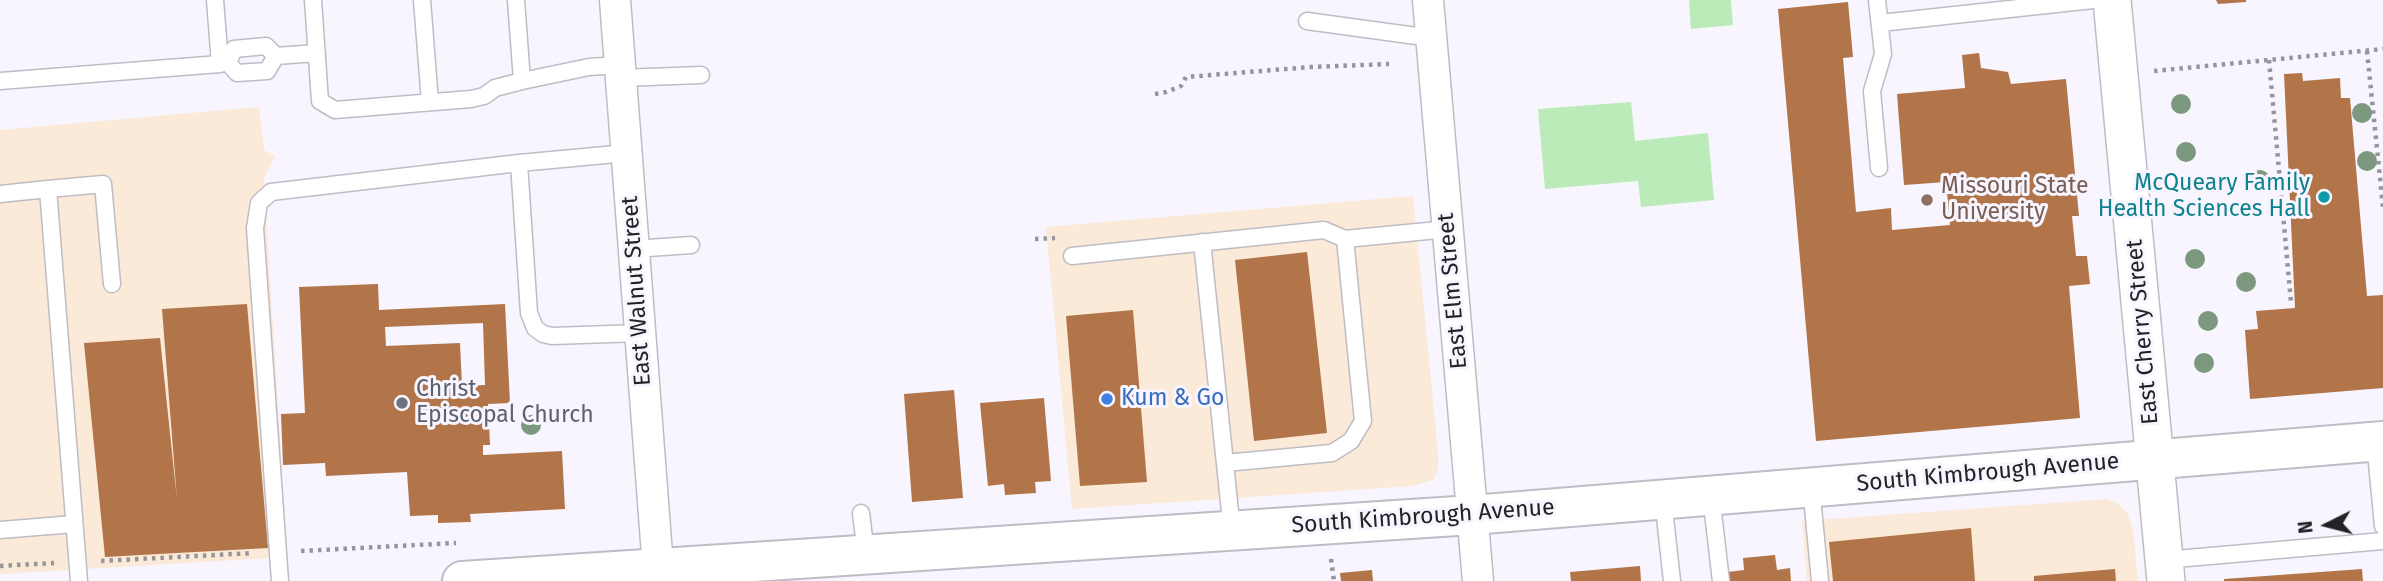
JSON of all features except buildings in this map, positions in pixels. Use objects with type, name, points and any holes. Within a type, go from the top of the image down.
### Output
[{"type":"main road","name":"South Kimbrough Avenue","points":[[462,581],[621,572],[658,574],[866,554],[1472,515],[2379,441]]},
{"type":"street","name":"East Walnut Street","points":[[615,0],[658,574]]},
{"type":"street","name":"East Elm Street","points":[[1428,0],[1478,581]]},
{"type":"street","name":"East Cherry Street","points":[[2112,0],[2165,570]]},
{"type":"lane","points":[[215,0],[224,63]]},
{"type":"lane","points":[[313,0],[320,101],[335,110],[471,99],[484,96],[495,88],[589,67],[701,75]]},
{"type":"lane","points":[[422,0],[430,102]]},
{"type":"lane","points":[[516,0],[522,81]]},
{"type":"lane","points":[[1877,0],[1883,54],[1872,91],[1879,168]]},
{"type":"lane","points":[[1880,23],[2093,0]]},
{"type":"lane","points":[[1307,20],[1432,38]]},
{"type":"lane","points":[[224,63],[234,49],[266,46],[276,56],[317,53]]},
{"type":"lane","points":[[0,81],[224,63],[237,73],[267,71],[276,56]]},
{"type":"lane","points":[[280,581],[255,228],[259,204],[271,192],[627,153]]},
{"type":"lane","points":[[519,163],[529,313],[535,328],[542,334],[552,336],[640,333]]},
{"type":"lane","points":[[0,194],[103,184],[112,284]]},
{"type":"lane","points":[[48,190],[79,581]]},
{"type":"lane","points":[[1072,256],[1324,230],[1345,239],[1448,229]]},
{"type":"lane","points":[[1225,463],[1332,453],[1351,441],[1363,421],[1345,239]]},
{"type":"lane","points":[[1202,242],[1232,531]]},
{"type":"lane","points":[[634,248],[691,245]]},
{"type":"lane","points":[[2379,441],[2383,526]]},
{"type":"lane","points":[[1811,487],[1820,581]]},
{"type":"lane","points":[[1711,496],[1721,581]]},
{"type":"lane","points":[[1663,499],[1672,581]]},
{"type":"lane","points":[[861,513],[866,554]]},
{"type":"lane","points":[[0,530],[74,524]]},
{"type":"lane","points":[[2165,570],[2383,541]]},
{"type":"path","points":[[2153,71],[2383,49]]},
{"type":"path","points":[[2367,51],[2383,207]]},
{"type":"path","points":[[2269,60],[2291,302]]},
{"type":"path","points":[[1155,94],[1181,86],[1186,77],[1389,64]]},
{"type":"path","points":[[0,566],[470,542]]},
{"type":"path","points":[[1331,555],[1334,581]]},
{"type":"shaded area","points":[[259,107],[264,150],[275,156],[264,178],[287,557],[0,574],[0,130]]},
{"type":"shaded area","points":[[1413,196],[1438,453],[1438,469],[1433,480],[1412,486],[1072,509],[1046,227]]},
{"type":"shaded area","points":[[2107,499],[2118,504],[2128,514],[2133,530],[2138,581],[1807,581],[1802,521]]},
{"type":"green space","points":[[1689,0],[1731,0],[1733,25],[1691,29]]},
{"type":"green space","points":[[1631,102],[1635,141],[1708,133],[1714,200],[1641,207],[1638,181],[1545,189],[1538,109]]},
{"type":"place","name":"McQueary Family Health Sciences Hall","points":[[2324,197]]},
{"type":"place","name":"Missouri State University","points":[[1927,200]]},
{"type":"place","name":"Kum & Go","points":[[1107,399]]},
{"type":"place","name":"Christ Episcopal Church","points":[[402,403]]}]
